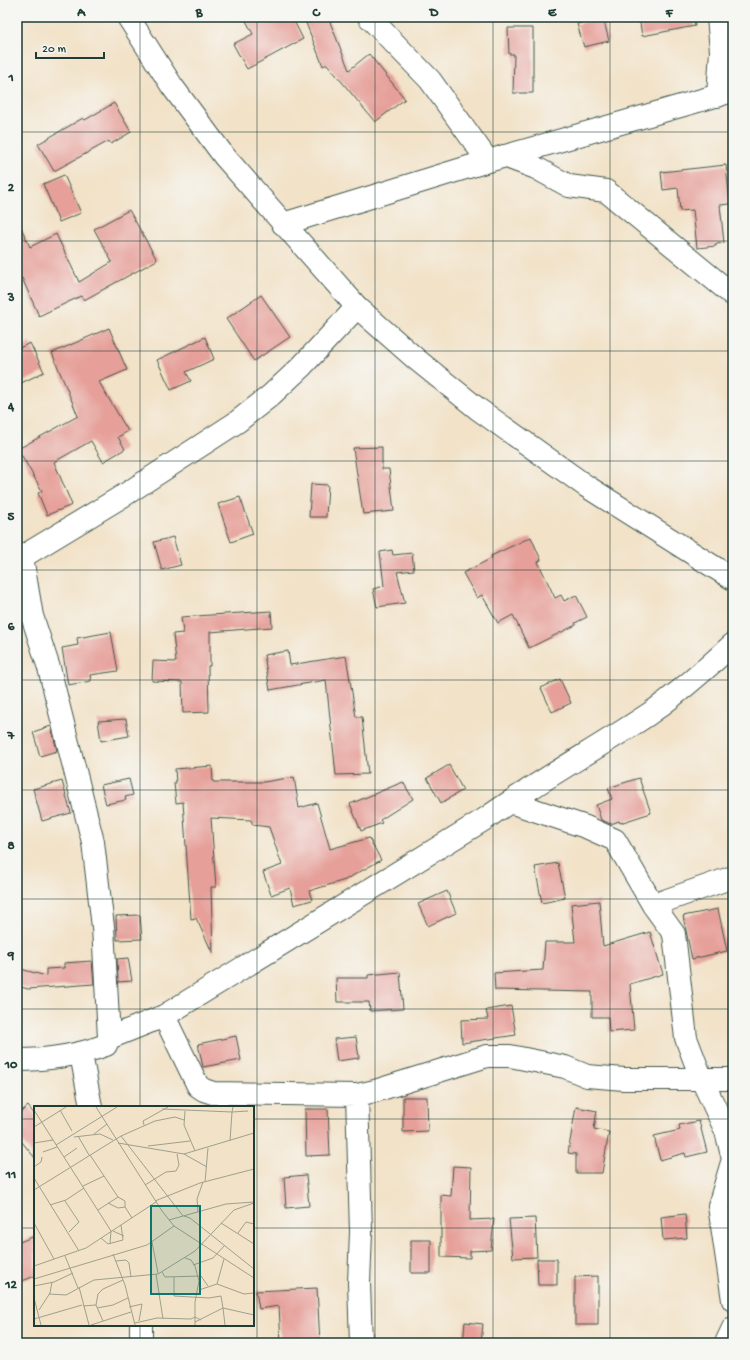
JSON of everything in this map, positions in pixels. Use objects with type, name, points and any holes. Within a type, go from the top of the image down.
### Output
[{"type":"street","points":[[128,17],[182,99],[224,156],[282,224],[357,307],[416,359],[485,414],[586,486],[733,579]]},
{"type":"street","points":[[369,17],[430,80],[496,159],[536,168],[569,186],[606,191],[733,295]]},
{"type":"street","points":[[282,224],[496,159],[726,94],[718,17]]},
{"type":"street","points":[[17,1060],[50,1060],[81,1054],[106,1045],[109,1038],[103,927],[93,842],[51,675],[32,616],[19,558],[126,494],[237,422],[270,396],[302,366],[357,307]]},
{"type":"street","points":[[109,1038],[164,1016],[485,819],[648,714],[681,689],[733,644]]},
{"type":"street","points":[[510,802],[586,827],[615,840],[653,905],[674,934],[686,1038],[702,1080],[726,1131],[733,1160],[719,1206],[733,1296]]},
{"type":"street","points":[[653,905],[733,876]]},
{"type":"street","points":[[164,1016],[198,1086],[204,1090],[213,1092],[356,1095],[375,1091],[487,1056],[510,1056],[565,1068],[587,1076],[624,1080],[733,1079]]},
{"type":"street","points":[[81,1054],[91,1106]]},
{"type":"street","points":[[356,1095],[360,1232],[359,1283],[361,1343]]},
{"type":"street","points":[[141,1326],[141,1343]]},
{"type":"street","points":[[726,1343],[733,1328]]},
{"type":"building","points":[[244,17],[292,17],[303,39],[247,69],[233,44],[253,34]]},
{"type":"building","points":[[321,17],[328,17],[349,70],[369,54],[405,99],[375,122],[327,64],[323,66],[306,23]]},
{"type":"building","points":[[603,17],[609,41],[584,47],[577,24]]},
{"type":"building","points":[[639,17],[694,17],[695,26],[642,36]]},
{"type":"building","points":[[508,28],[533,28],[533,93],[513,93],[514,54],[509,54]]},
{"type":"building","points":[[114,103],[131,132],[111,144],[109,141],[54,171],[38,144],[83,118],[85,120]]},
{"type":"building","points":[[726,165],[730,204],[720,205],[724,243],[716,244],[716,246],[697,248],[693,210],[680,211],[678,188],[663,190],[661,172]]},
{"type":"building","points":[[64,175],[81,213],[59,222],[43,184]]},
{"type":"building","points":[[129,210],[157,260],[84,300],[81,296],[39,316],[22,278],[17,280],[17,219],[30,247],[56,234],[79,282],[112,262],[94,229]]},
{"type":"building","points":[[261,295],[290,337],[254,361],[226,319]]},
{"type":"building","points":[[109,328],[127,370],[99,382],[128,431],[118,437],[125,449],[103,462],[91,441],[54,462],[72,505],[47,515],[38,493],[42,491],[18,449],[78,416],[52,353]]},
{"type":"building","points":[[205,337],[214,359],[186,372],[191,381],[171,390],[157,360]]},
{"type":"building","points":[[30,343],[44,372],[17,385],[17,349]]},
{"type":"building","points":[[382,447],[382,469],[389,469],[394,511],[363,514],[353,448]]},
{"type":"building","points":[[311,484],[328,485],[326,517],[309,517]]},
{"type":"building","points":[[240,497],[253,534],[231,542],[218,504]]},
{"type":"building","points":[[173,537],[181,565],[162,570],[154,542]]},
{"type":"building","points":[[531,537],[541,560],[538,562],[555,598],[561,595],[564,601],[576,595],[587,617],[575,623],[576,625],[529,648],[513,615],[498,623],[482,595],[477,598],[463,573],[492,558],[491,556]]},
{"type":"building","points":[[392,550],[393,555],[412,553],[414,570],[397,572],[405,603],[377,607],[373,589],[384,586],[380,552]]},
{"type":"building","points":[[271,611],[272,627],[210,632],[210,666],[208,666],[209,712],[183,713],[182,682],[152,681],[153,661],[176,662],[173,634],[183,633],[181,617]]},
{"type":"building","points":[[111,632],[118,671],[90,675],[91,681],[68,685],[62,648],[78,645],[77,638]]},
{"type":"building","points":[[288,651],[290,665],[346,656],[356,717],[362,717],[368,774],[336,775],[326,680],[270,690],[264,655]]},
{"type":"building","points":[[560,679],[571,703],[552,712],[541,688]]},
{"type":"building","points":[[126,719],[129,736],[101,741],[98,721]]},
{"type":"building","points":[[51,726],[57,751],[40,756],[33,732]]},
{"type":"building","points":[[449,765],[463,790],[441,803],[427,778]]},
{"type":"building","points":[[212,766],[213,782],[264,782],[294,777],[299,808],[317,803],[330,849],[369,838],[381,860],[345,880],[309,891],[312,900],[294,905],[290,888],[271,895],[263,872],[282,865],[269,827],[253,825],[251,820],[211,818],[216,887],[211,887],[213,954],[196,918],[191,919],[183,802],[176,803],[174,783],[176,783],[175,769]]},
{"type":"building","points":[[639,778],[651,813],[620,823],[619,821],[611,824],[601,820],[596,805],[612,799],[608,788]]},
{"type":"building","points":[[129,779],[133,795],[125,797],[126,800],[106,804],[101,785]]},
{"type":"building","points":[[62,781],[71,813],[42,821],[33,789]]},
{"type":"building","points":[[403,782],[413,799],[380,820],[382,823],[361,831],[350,804]]},
{"type":"building","points":[[558,863],[565,898],[542,903],[535,867]]},
{"type":"building","points":[[447,891],[456,913],[428,926],[418,904]]},
{"type":"building","points":[[599,901],[603,946],[650,932],[663,974],[630,984],[634,1030],[609,1032],[608,1017],[592,1017],[592,992],[495,990],[494,973],[543,970],[545,942],[575,942],[571,904]]},
{"type":"building","points":[[718,909],[727,951],[692,959],[683,916]]},
{"type":"building","points":[[140,915],[142,939],[117,940],[116,916]]},
{"type":"building","points":[[128,958],[132,981],[118,982],[117,959]]},
{"type":"building","points":[[92,961],[94,984],[28,989],[17,986],[17,968],[46,976],[46,969],[64,968],[64,963]]},
{"type":"building","points":[[400,972],[403,1009],[370,1011],[369,1002],[337,1002],[336,978],[368,978],[368,975]]},
{"type":"building","points":[[511,1006],[516,1035],[462,1043],[461,1020],[488,1019],[486,1010]]},
{"type":"building","points":[[236,1036],[241,1060],[203,1067],[198,1044]]},
{"type":"building","points":[[356,1037],[359,1058],[337,1061],[334,1039]]},
{"type":"building","points":[[403,1097],[427,1097],[428,1131],[403,1132]]},
{"type":"building","points":[[28,1106],[34,1114],[34,1157],[17,1136],[17,1115]]},
{"type":"building","points":[[576,1107],[597,1111],[594,1129],[609,1132],[602,1173],[576,1173],[576,1154],[568,1153]]},
{"type":"building","points":[[305,1109],[328,1109],[330,1155],[306,1156]]},
{"type":"building","points":[[699,1121],[707,1152],[686,1157],[685,1153],[660,1160],[654,1136],[680,1130],[679,1125]]},
{"type":"building","points":[[453,1166],[471,1167],[470,1220],[494,1219],[491,1250],[470,1251],[470,1258],[441,1257],[441,1195],[451,1196]]},
{"type":"building","points":[[306,1175],[309,1206],[286,1208],[284,1177]]},
{"type":"building","points":[[685,1214],[687,1238],[663,1240],[661,1217]]},
{"type":"building","points":[[535,1218],[537,1257],[513,1258],[509,1219]]},
{"type":"building","points":[[34,1236],[34,1276],[17,1283],[17,1243]]},
{"type":"building","points":[[411,1240],[431,1240],[431,1273],[411,1273]]},
{"type":"building","points":[[537,1259],[557,1259],[557,1285],[538,1285]]},
{"type":"building","points":[[598,1276],[598,1325],[575,1325],[575,1277]]},
{"type":"building","points":[[317,1288],[320,1343],[281,1343],[279,1306],[259,1309],[256,1291]]},
{"type":"building","points":[[465,1322],[483,1324],[481,1343],[463,1343]]}]
